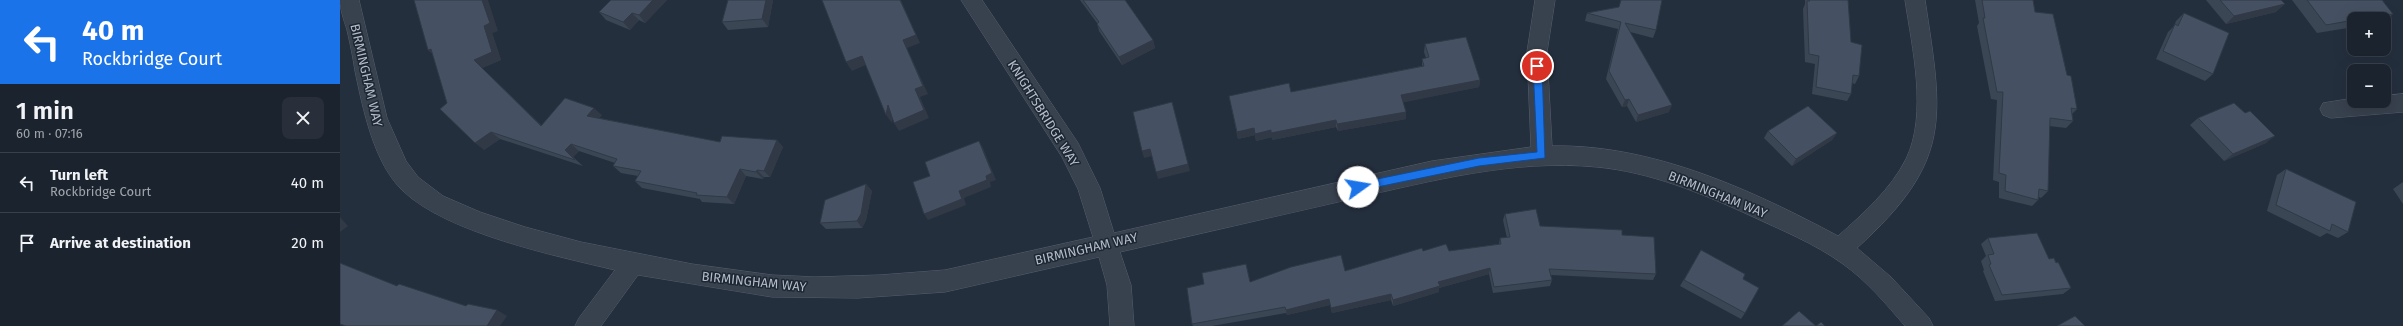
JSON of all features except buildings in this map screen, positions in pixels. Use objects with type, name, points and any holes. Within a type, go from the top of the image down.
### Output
[{"type":"street","name":"BIRMINGHAM WAY","points":[[349,0],[361,46],[374,115],[387,148],[411,184],[429,199],[454,212],[500,229],[633,264],[770,286],[837,288],[890,287],[945,281],[1107,243],[1432,171],[1479,162],[1542,156],[1576,156],[1618,162],[1677,175],[1736,198],[1840,250],[1875,276],[1921,326]]},
{"type":"street","name":"KNIGHTSBRIDGE WAY","points":[[971,0],[1070,150],[1089,188],[1119,285],[1122,326]]},
{"type":"street","points":[[1542,156],[1537,52],[1545,0]]},
{"type":"street","points":[[1840,250],[1864,227],[1897,190],[1916,162],[1926,128],[1926,91],[1916,0]]},
{"type":"street","points":[[2331,109],[2403,103]]},
{"type":"street","points":[[587,326],[633,264]]},
{"type":"route","points":[[1358,187],[1479,162],[1542,156],[1537,66]]}]
